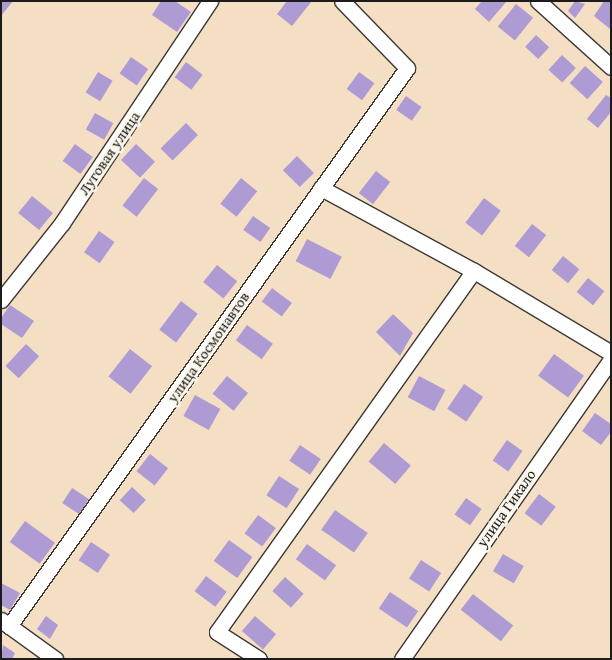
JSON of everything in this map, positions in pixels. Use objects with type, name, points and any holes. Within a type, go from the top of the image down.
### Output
[{"type":"street","name":"Луговая улица","points":[[1,300],[62,222],[210,1]]},
{"type":"street","name":"улица Космонавтов","points":[[5,623],[407,68],[342,1]]},
{"type":"street","points":[[538,1],[611,67]]},
{"type":"street","points":[[321,188],[474,271],[611,353]]},
{"type":"street","points":[[259,659],[217,632],[474,271]]},
{"type":"street","name":"улица Гикало","points":[[402,659],[611,359]]},
{"type":"street","points":[[5,623],[55,659]]},
{"type":"building","points":[[1,1],[13,1],[1,16]]},
{"type":"building","points":[[161,1],[175,1],[191,12],[177,32],[152,15]]},
{"type":"building","points":[[287,1],[312,1],[292,26],[277,14]]},
{"type":"building","points":[[482,1],[507,1],[489,22],[475,9]]},
{"type":"building","points":[[575,1],[585,4],[575,18],[568,11]]},
{"type":"building","points":[[604,1],[611,1],[610,29],[594,16]]},
{"type":"building","points":[[516,4],[533,18],[515,40],[498,27]]},
{"type":"building","points":[[536,35],[549,47],[538,59],[525,47]]},
{"type":"building","points":[[562,55],[576,68],[562,83],[548,70]]},
{"type":"building","points":[[131,57],[148,69],[137,85],[120,73]]},
{"type":"building","points":[[186,62],[203,75],[191,90],[175,77]]},
{"type":"building","points":[[585,66],[603,82],[587,99],[570,83]]},
{"type":"building","points":[[98,72],[113,81],[100,101],[86,93]]},
{"type":"building","points":[[359,72],[374,83],[362,100],[347,89]]},
{"type":"building","points":[[606,95],[611,98],[611,112],[598,128],[587,119]]},
{"type":"building","points":[[406,96],[422,107],[412,121],[396,110]]},
{"type":"building","points":[[95,113],[113,123],[104,140],[86,130]]},
{"type":"building","points":[[186,123],[198,135],[173,160],[161,148]]},
{"type":"building","points":[[75,144],[93,157],[80,174],[63,161]]},
{"type":"building","points":[[136,144],[155,162],[140,178],[121,160]]},
{"type":"building","points":[[297,156],[314,173],[300,187],[283,170]]},
{"type":"building","points":[[376,171],[390,182],[373,204],[359,193]]},
{"type":"building","points":[[144,178],[158,189],[137,217],[122,206]]},
{"type":"building","points":[[241,178],[257,191],[237,217],[220,204]]},
{"type":"building","points":[[32,196],[53,213],[39,230],[18,213]]},
{"type":"building","points":[[484,198],[501,211],[482,235],[465,223]]},
{"type":"building","points":[[253,216],[270,228],[260,242],[243,230]]},
{"type":"building","points":[[532,224],[546,235],[529,257],[515,246]]},
{"type":"building","points":[[99,231],[115,242],[100,263],[84,252]]},
{"type":"building","points":[[307,239],[342,257],[330,279],[296,261]]},
{"type":"building","points":[[563,256],[579,269],[568,283],[552,270]]},
{"type":"building","points":[[217,265],[237,281],[223,298],[203,282]]},
{"type":"building","points":[[588,278],[604,291],[593,305],[577,292]]},
{"type":"building","points":[[272,288],[292,303],[282,317],[262,302]]},
{"type":"building","points":[[181,301],[198,314],[176,342],[159,330]]},
{"type":"building","points":[[10,305],[34,321],[22,338],[1,324],[1,318]]},
{"type":"building","points":[[393,314],[413,333],[400,356],[376,332]]},
{"type":"building","points":[[247,325],[273,344],[262,359],[236,340]]},
{"type":"building","points":[[26,344],[39,356],[19,378],[6,366]]},
{"type":"building","points":[[130,349],[152,366],[131,394],[108,377]]},
{"type":"building","points":[[554,354],[584,376],[568,398],[538,376]]},
{"type":"building","points":[[227,376],[248,393],[234,411],[213,394]]},
{"type":"building","points":[[419,376],[445,390],[434,411],[408,397]]},
{"type":"building","points":[[464,384],[483,397],[466,422],[447,409]]},
{"type":"building","points":[[195,395],[220,409],[209,430],[183,416]]},
{"type":"building","points":[[595,413],[611,424],[611,432],[601,445],[582,431]]},
{"type":"building","points":[[507,440],[523,451],[508,471],[493,460]]},
{"type":"building","points":[[384,443],[411,465],[395,484],[369,461]]},
{"type":"building","points":[[300,445],[321,459],[310,475],[289,461]]},
{"type":"building","points":[[150,454],[168,468],[155,485],[136,471]]},
{"type":"building","points":[[279,476],[299,489],[287,508],[266,495]]},
{"type":"building","points":[[132,487],[146,500],[134,513],[120,500]]},
{"type":"building","points":[[72,488],[89,499],[79,514],[62,503]]},
{"type":"building","points":[[539,494],[556,507],[541,526],[525,513]]},
{"type":"building","points":[[466,498],[482,509],[470,525],[455,514]]},
{"type":"building","points":[[335,510],[368,533],[354,553],[321,530]]},
{"type":"building","points":[[258,515],[276,528],[262,547],[244,534]]},
{"type":"building","points":[[25,521],[55,543],[40,564],[10,542]]},
{"type":"building","points":[[229,540],[252,557],[237,578],[214,561]]},
{"type":"building","points":[[91,542],[110,555],[98,573],[79,560]]},
{"type":"building","points":[[307,544],[336,565],[325,581],[296,559]]},
{"type":"building","points":[[503,554],[524,566],[514,583],[493,571]]},
{"type":"building","points":[[421,560],[441,573],[429,592],[409,578]]},
{"type":"building","points":[[206,576],[227,592],[215,607],[195,591]]},
{"type":"building","points":[[285,577],[304,594],[291,608],[272,591]]},
{"type":"building","points":[[1,583],[20,593],[10,610],[1,605]]},
{"type":"building","points":[[390,592],[418,611],[407,628],[379,609]]},
{"type":"building","points":[[473,594],[513,625],[501,641],[461,610]]},
{"type":"building","points":[[46,616],[58,625],[50,639],[37,629]]},
{"type":"building","points":[[255,616],[276,634],[263,649],[242,631]]},
{"type":"building","points":[[3,645],[15,653],[12,659],[1,659]]}]
